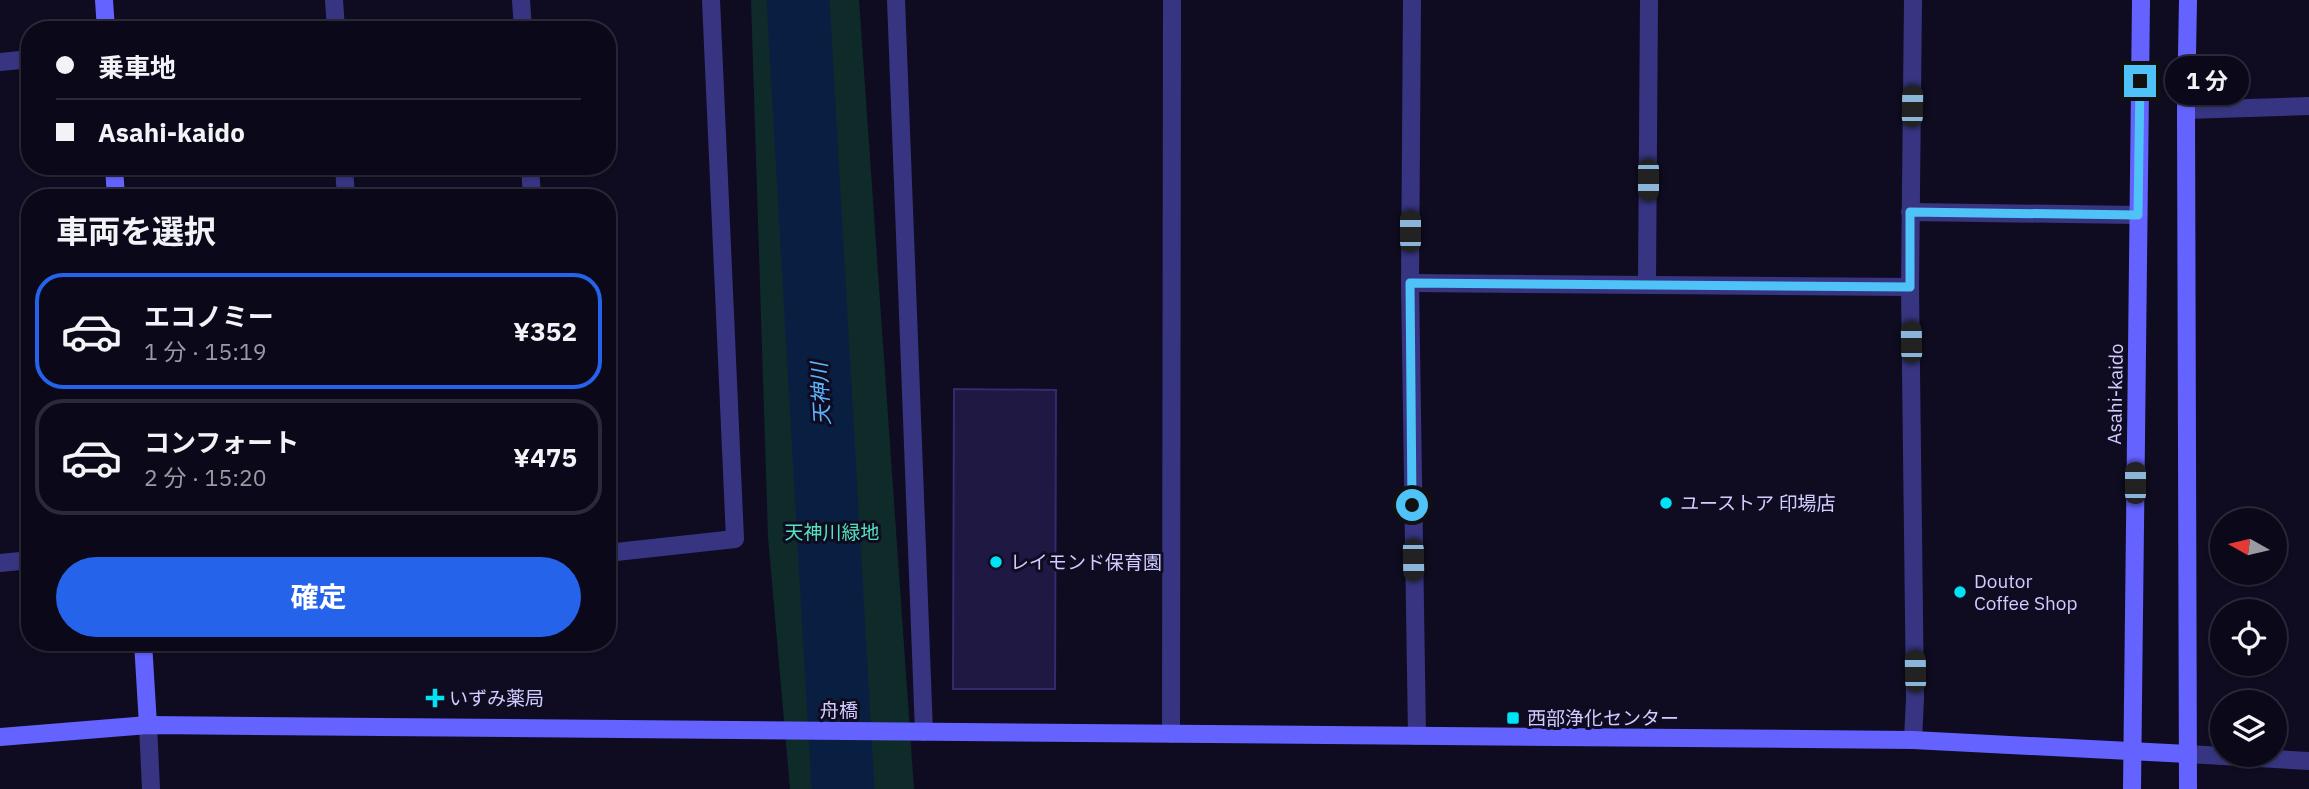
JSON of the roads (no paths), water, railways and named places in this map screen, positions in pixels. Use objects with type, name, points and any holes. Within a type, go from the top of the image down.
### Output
[{"type":"street","points":[[104,0],[105,21]]},
{"type":"street","points":[[334,0],[335,21]]},
{"type":"street","points":[[522,0],[523,21]]},
{"type":"street","points":[[616,552],[735,538],[711,0]]},
{"type":"street","points":[[896,0],[925,732]]},
{"type":"street","points":[[1171,734],[1172,0]]},
{"type":"street","points":[[1412,0],[1410,283],[1416,736]]},
{"type":"street","points":[[1647,284],[1649,0]]},
{"type":"street","points":[[1913,0],[1910,212],[1915,698],[1913,740]]},
{"type":"street","name":"Asahi-kaido","points":[[2132,789],[2141,0]]},
{"type":"street","points":[[2188,0],[2188,789]]},
{"type":"street","points":[[0,62],[21,60]]},
{"type":"street","points":[[2186,110],[2309,106]]},
{"type":"street","points":[[1910,212],[2138,215]]},
{"type":"street","points":[[1410,283],[1910,287]]},
{"type":"street","points":[[0,564],[21,560]]},
{"type":"street","points":[[144,651],[152,789]]},
{"type":"street","name":"舟橋","points":[[0,737],[148,725],[1913,740],[2188,754]]},
{"type":"street","points":[[2188,754],[2309,761]]},
{"type":"waterway","name":"天神川","points":[[798,0],[843,789]]},
{"type":"place","name":"ユーストア 印場店","points":[[1666,503]]},
{"type":"place","name":"レイモンド保育園","points":[[996,562]]},
{"type":"place","name":"Doutor Coffee Shop","points":[[1960,592]]},
{"type":"place","name":"いずみ薬局","points":[[435,698]]},
{"type":"place","name":"西部浄化センター","points":[[1513,718]]},
{"type":"park label","name":"天神川緑地","points":[[832,532]]}]
